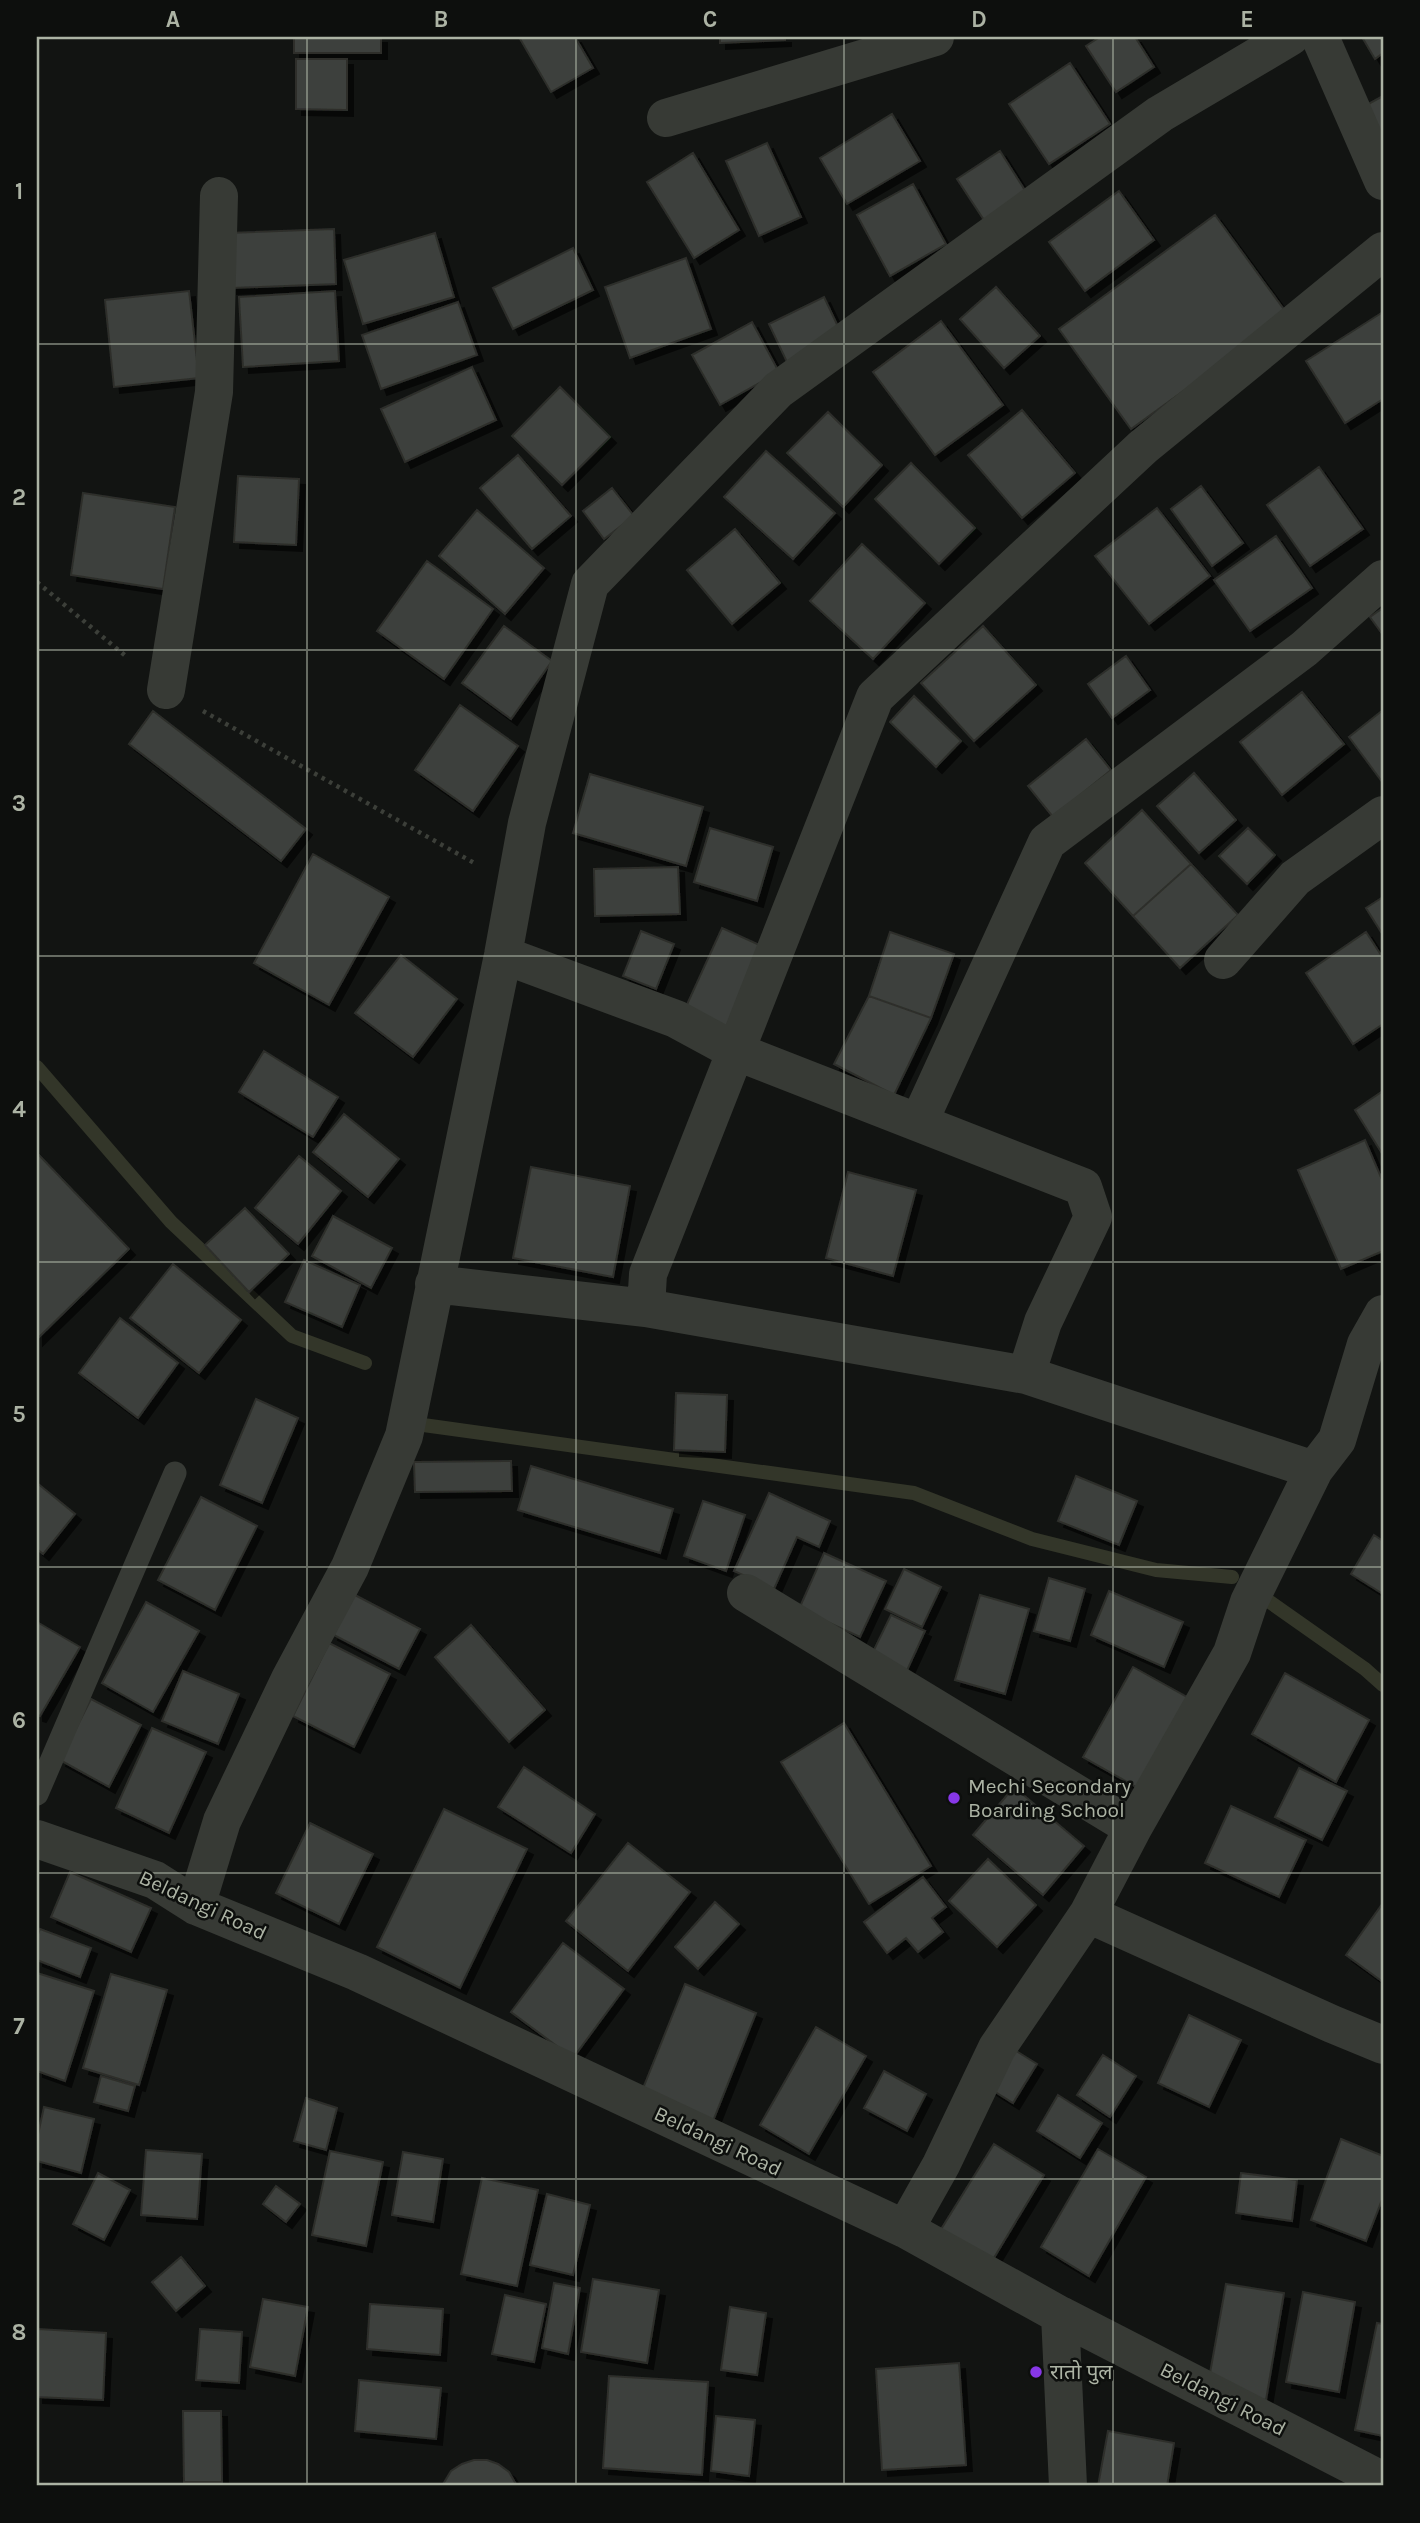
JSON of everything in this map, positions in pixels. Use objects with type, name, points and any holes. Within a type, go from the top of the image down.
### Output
[{"type":"street","points":[[666,118],[935,37]]},
{"type":"street","points":[[196,1906],[222,1821],[290,1679],[350,1567],[404,1436],[433,1284],[503,955],[527,823],[590,584],[778,390],[1160,114],[1290,37]]},
{"type":"street","points":[[1320,37],[1383,181]]},
{"type":"street","points":[[166,690],[214,392],[219,197]]},
{"type":"street","points":[[646,1308],[648,1275],[875,697],[1143,447],[1383,251]]},
{"type":"street","points":[[919,1122],[1046,842],[1304,649],[1383,579]]},
{"type":"street","points":[[1223,960],[1295,878],[1383,815]]},
{"type":"street","points":[[503,955],[676,1019],[735,1051],[1083,1187],[1093,1217],[1043,1322],[1026,1375]]},
{"type":"street","points":[[433,1284],[646,1308],[1026,1375],[1314,1471]]},
{"type":"street","points":[[905,2229],[941,2165],[997,2048],[1088,1914],[1133,1828],[1232,1653],[1249,1602],[1314,1471],[1338,1440],[1366,1344],[1383,1314]]},
{"type":"street","points":[[746,1593],[1133,1828]]},
{"type":"street","name":"Beldangi Road","points":[[37,1839],[155,1880],[196,1906],[357,1972],[905,2229],[1060,2315],[1383,2481]]},
{"type":"street","points":[[1088,1914],[1383,2045]]},
{"type":"street","points":[[1060,2315],[1068,2486]]},
{"type":"lane","points":[[37,1794],[175,1473]]},
{"type":"path","points":[[37,582],[166,690],[514,886]]},
{"type":"building","points":[[294,37],[381,37],[381,53],[294,53]]},
{"type":"building","points":[[519,37],[575,37],[593,68],[551,92]]},
{"type":"building","points":[[720,37],[785,37],[785,40],[720,43]]},
{"type":"building","points":[[1100,37],[1135,37],[1154,67],[1116,92],[1086,46]]},
{"type":"building","points":[[1362,37],[1383,37],[1383,53],[1375,59]]},
{"type":"building","points":[[296,59],[347,59],[347,110],[296,109]]},
{"type":"building","points":[[1070,63],[1110,124],[1049,164],[1009,104]]},
{"type":"building","points":[[1383,96],[1383,161],[1361,108]]},
{"type":"building","points":[[892,114],[920,161],[847,204],[820,158]]},
{"type":"building","points":[[767,143],[801,217],[759,236],[726,161]]},
{"type":"building","points":[[1000,151],[1026,192],[984,220],[957,179]]},
{"type":"building","points":[[693,153],[739,230],[694,258],[647,182]]},
{"type":"building","points":[[913,184],[946,244],[890,276],[857,215]]},
{"type":"building","points":[[1119,191],[1154,240],[1085,291],[1049,242]]},
{"type":"building","points":[[1215,215],[1288,315],[1131,429],[1059,329]]},
{"type":"building","points":[[334,229],[336,284],[231,288],[229,233]]},
{"type":"building","points":[[435,233],[454,297],[363,324],[344,260]]},
{"type":"building","points":[[573,248],[593,290],[513,329],[493,288]]},
{"type":"building","points":[[686,258],[711,329],[630,358],[605,287]]},
{"type":"building","points":[[996,287],[1040,336],[1004,368],[960,319]]},
{"type":"building","points":[[189,291],[199,378],[114,387],[105,300]]},
{"type":"building","points":[[335,291],[339,361],[243,367],[239,297]]},
{"type":"building","points":[[824,297],[842,335],[787,362],[769,324]]},
{"type":"building","points":[[458,302],[477,355],[381,389],[362,335]]},
{"type":"building","points":[[1383,312],[1383,399],[1345,423],[1306,361]]},
{"type":"building","points":[[941,321],[1003,405],[935,455],[873,372]]},
{"type":"building","points":[[752,322],[779,372],[720,405],[692,355]]},
{"type":"building","points":[[472,367],[496,420],[405,462],[381,409]]},
{"type":"building","points":[[560,387],[610,437],[562,485],[512,436]]},
{"type":"building","points":[[1022,410],[1075,473],[1022,518],[968,455]]},
{"type":"building","points":[[828,412],[882,465],[843,507],[787,453]]},
{"type":"building","points":[[766,451],[835,513],[793,559],[724,497]]},
{"type":"building","points":[[518,455],[571,516],[532,549],[480,488]]},
{"type":"building","points":[[911,463],[975,528],[939,564],[875,499]]},
{"type":"building","points":[[1319,467],[1363,529],[1310,566],[1267,505]]},
{"type":"building","points":[[238,476],[299,479],[296,545],[234,542]]},
{"type":"building","points":[[1201,486],[1243,543],[1212,566],[1171,509]]},
{"type":"building","points":[[612,488],[634,516],[604,539],[583,511]]},
{"type":"building","points":[[83,493],[175,507],[163,589],[71,575]]},
{"type":"building","points":[[1157,508],[1210,576],[1149,624],[1095,556]]},
{"type":"building","points":[[477,510],[544,568],[505,614],[439,556]]},
{"type":"building","points":[[735,529],[780,583],[732,624],[687,570]]},
{"type":"building","points":[[1276,536],[1312,588],[1250,631],[1214,580]]},
{"type":"building","points":[[862,544],[925,603],[873,659],[810,601]]},
{"type":"building","points":[[427,561],[493,609],[444,679],[377,631]]},
{"type":"building","points":[[1383,608],[1383,635],[1370,617]]},
{"type":"building","points":[[504,626],[552,661],[511,719],[462,683]]},
{"type":"building","points":[[983,626],[1036,685],[974,741],[921,683]]},
{"type":"building","points":[[1126,656],[1150,690],[1112,718],[1088,684]]},
{"type":"building","points":[[1302,692],[1344,744],[1282,795],[1240,742]]},
{"type":"building","points":[[914,696],[961,741],[936,767],[890,722]]},
{"type":"building","points":[[460,705],[518,746],[473,811],[415,770]]},
{"type":"building","points":[[1383,710],[1383,783],[1349,737]]},
{"type":"building","points":[[153,711],[306,829],[281,861],[129,744]]},
{"type":"building","points":[[1086,739],[1111,770],[1053,817],[1028,786]]},
{"type":"building","points":[[1194,773],[1236,820],[1199,853],[1157,806]]},
{"type":"building","points":[[590,774],[703,807],[686,866],[573,833]]},
{"type":"building","points":[[1142,810],[1191,864],[1133,916],[1085,863]]},
{"type":"building","points":[[710,828],[773,847],[757,901],[694,882]]},
{"type":"building","points":[[1248,828],[1275,855],[1247,884],[1219,856]]},
{"type":"building","points":[[313,854],[389,897],[329,1005],[254,963]]},
{"type":"building","points":[[1191,864],[1238,915],[1180,968],[1133,916]]},
{"type":"building","points":[[678,867],[680,914],[595,916],[594,869]]},
{"type":"building","points":[[1383,897],[1383,935],[1366,908]]},
{"type":"building","points":[[722,928],[764,947],[726,1031],[684,1011]]},
{"type":"building","points":[[641,931],[674,944],[656,989],[623,976]]},
{"type":"building","points":[[890,932],[954,954],[931,1018],[869,996]]},
{"type":"building","points":[[1366,932],[1383,958],[1383,1024],[1353,1044],[1306,973]]},
{"type":"building","points":[[401,955],[457,999],[413,1057],[355,1013]]},
{"type":"building","points":[[869,996],[931,1018],[894,1095],[834,1064]]},
{"type":"building","points":[[264,1051],[338,1097],[313,1137],[239,1092]]},
{"type":"building","points":[[1383,1091],[1383,1155],[1355,1110]]},
{"type":"building","points":[[344,1114],[399,1159],[368,1197],[313,1152]]},
{"type":"building","points":[[1365,1140],[1383,1182],[1383,1251],[1341,1269],[1298,1170]]},
{"type":"building","points":[[37,1153],[129,1249],[37,1339]]},
{"type":"building","points":[[299,1156],[341,1191],[298,1244],[255,1208]]},
{"type":"building","points":[[531,1167],[630,1186],[613,1277],[513,1258]]},
{"type":"building","points":[[848,1172],[916,1190],[893,1276],[826,1258]]},
{"type":"building","points":[[245,1208],[289,1254],[249,1292],[205,1245]]},
{"type":"building","points":[[333,1216],[392,1248],[371,1288],[312,1256]]},
{"type":"building","points":[[304,1260],[360,1285],[342,1327],[285,1302]]},
{"type":"building","points":[[173,1264],[241,1320],[199,1373],[130,1318]]},
{"type":"building","points":[[120,1318],[178,1363],[138,1418],[79,1373]]},
{"type":"building","points":[[676,1393],[727,1395],[725,1452],[674,1450]]},
{"type":"building","points":[[256,1399],[298,1418],[262,1503],[220,1485]]},
{"type":"building","points":[[511,1461],[512,1491],[415,1492],[414,1462]]},
{"type":"building","points":[[531,1466],[673,1509],[660,1553],[518,1510]]},
{"type":"building","points":[[1076,1476],[1137,1501],[1119,1545],[1058,1521]]},
{"type":"building","points":[[37,1483],[75,1514],[43,1554],[37,1549]]},
{"type":"building","points":[[769,1493],[830,1521],[819,1547],[797,1537],[774,1589],[734,1571]]},
{"type":"building","points":[[201,1497],[257,1526],[215,1610],[158,1580]]},
{"type":"building","points":[[703,1501],[745,1515],[726,1571],[684,1556]]},
{"type":"building","points":[[1374,1535],[1383,1541],[1383,1594],[1351,1574]]},
{"type":"building","points":[[824,1553],[886,1581],[860,1637],[799,1609]]},
{"type":"building","points":[[904,1569],[941,1587],[922,1627],[885,1609]]},
{"type":"building","points":[[1049,1578],[1085,1589],[1070,1641],[1034,1631]]},
{"type":"building","points":[[1109,1591],[1183,1622],[1164,1667],[1091,1635]]},
{"type":"building","points":[[353,1594],[420,1629],[399,1669],[332,1634]]},
{"type":"building","points":[[980,1595],[1029,1609],[1005,1694],[955,1680]]},
{"type":"building","points":[[146,1602],[199,1631],[153,1712],[102,1683]]},
{"type":"building","points":[[891,1615],[925,1631],[904,1677],[869,1660]]},
{"type":"building","points":[[37,1622],[80,1647],[40,1716],[37,1715]]},
{"type":"building","points":[[471,1625],[545,1710],[509,1742],[435,1657]]},
{"type":"building","points":[[329,1643],[390,1674],[354,1747],[293,1716]]},
{"type":"building","points":[[1133,1667],[1194,1701],[1145,1792],[1083,1757]]},
{"type":"building","points":[[183,1671],[239,1694],[218,1744],[162,1721]]},
{"type":"building","points":[[1285,1673],[1369,1720],[1336,1782],[1252,1734]]},
{"type":"building","points":[[91,1699],[141,1725],[109,1787],[60,1760]]},
{"type":"building","points":[[844,1723],[931,1866],[869,1904],[781,1762]]},
{"type":"building","points":[[152,1728],[206,1752],[169,1833],[116,1808]]},
{"type":"building","points":[[524,1767],[595,1814],[571,1853],[498,1807]]},
{"type":"building","points":[[1299,1768],[1347,1791],[1322,1840],[1275,1817]]},
{"type":"building","points":[[1014,1787],[1084,1846],[1043,1895],[973,1835]]},
{"type":"building","points":[[1231,1806],[1306,1840],[1279,1897],[1205,1863]]},
{"type":"building","points":[[444,1809],[527,1849],[460,1988],[377,1947]]},
{"type":"building","points":[[310,1823],[373,1854],[339,1924],[276,1893]]},
{"type":"building","points":[[628,1843],[690,1892],[628,1971],[566,1921]]},
{"type":"building","points":[[988,1859],[1036,1905],[997,1947],[949,1901]]},
{"type":"building","points":[[70,1872],[151,1908],[131,1952],[51,1917]]},
{"type":"building","points":[[923,1877],[946,1907],[932,1918],[943,1932],[918,1952],[906,1938],[887,1953],[864,1922]]},
{"type":"building","points":[[715,1902],[739,1924],[698,1969],[675,1947]]},
{"type":"building","points":[[1383,1903],[1383,1982],[1346,1955]]},
{"type":"building","points":[[40,1929],[91,1948],[80,1977],[37,1960],[37,1937]]},
{"type":"building","points":[[563,1943],[624,1989],[573,2058],[511,2012]]},
{"type":"building","points":[[37,1973],[94,1991],[65,2081],[37,2071]]},
{"type":"building","points":[[111,1974],[167,1990],[139,2085],[83,2068]]},
{"type":"building","points":[[685,1984],[756,2013],[713,2121],[642,2091]]},
{"type":"building","points":[[1189,2015],[1241,2040],[1209,2107],[1158,2083]]},
{"type":"building","points":[[816,2027],[866,2056],[809,2154],[760,2125]]},
{"type":"building","points":[[1013,2049],[1037,2064],[1013,2103],[989,2088]]},
{"type":"building","points":[[1103,2055],[1136,2076],[1110,2117],[1077,2095]]},
{"type":"building","points":[[884,2071],[926,2094],[907,2131],[864,2108]]},
{"type":"building","points":[[101,2076],[135,2086],[128,2111],[94,2102]]},
{"type":"building","points":[[1058,2095],[1102,2123],[1080,2158],[1037,2131]]},
{"type":"building","points":[[306,2098],[337,2108],[326,2150],[294,2141]]},
{"type":"building","points":[[44,2107],[94,2119],[81,2173],[37,2161],[37,2139]]},
{"type":"building","points":[[1341,2139],[1383,2156],[1383,2197],[1366,2241],[1311,2220]]},
{"type":"building","points":[[994,2144],[1044,2175],[986,2271],[935,2239]]},
{"type":"building","points":[[1098,2149],[1146,2177],[1089,2276],[1041,2247]]},
{"type":"building","points":[[146,2150],[202,2154],[197,2219],[141,2215]]},
{"type":"building","points":[[330,2151],[383,2162],[366,2246],[312,2235]]},
{"type":"building","points":[[403,2152],[443,2159],[433,2222],[392,2215]]},
{"type":"building","points":[[98,2173],[130,2190],[104,2240],[73,2224]]},
{"type":"building","points":[[1241,2173],[1297,2180],[1292,2221],[1236,2213]]},
{"type":"building","points":[[482,2178],[538,2190],[517,2286],[461,2274]]},
{"type":"building","points":[[276,2186],[300,2204],[286,2222],[263,2204]]},
{"type":"building","points":[[547,2194],[590,2205],[573,2275],[530,2265]]},
{"type":"building","points":[[181,2257],[205,2286],[176,2311],[152,2282]]},
{"type":"building","points":[[593,2279],[659,2290],[647,2363],[581,2352]]},
{"type":"building","points":[[554,2283],[580,2288],[568,2354],[542,2348]]},
{"type":"building","points":[[1226,2284],[1284,2293],[1266,2400],[1207,2390]]},
{"type":"building","points":[[1303,2292],[1355,2302],[1339,2392],[1286,2382]]},
{"type":"building","points":[[505,2295],[546,2304],[534,2362],[492,2354]]},
{"type":"building","points":[[263,2299],[308,2307],[295,2376],[250,2367]]},
{"type":"building","points":[[370,2304],[443,2309],[440,2355],[367,2349]]},
{"type":"building","points":[[730,2307],[766,2313],[757,2375],[721,2370]]},
{"type":"building","points":[[1377,2323],[1383,2324],[1383,2436],[1355,2430]]},
{"type":"building","points":[[37,2329],[106,2333],[103,2400],[37,2397]]},
{"type":"building","points":[[200,2329],[242,2332],[239,2383],[196,2380]]},
{"type":"building","points":[[959,2363],[966,2465],[882,2470],[876,2369]]},
{"type":"building","points":[[609,2376],[708,2382],[702,2475],[603,2468]]},
{"type":"building","points":[[359,2380],[441,2388],[436,2439],[355,2431]]},
{"type":"building","points":[[183,2411],[221,2411],[222,2482],[184,2482]]},
{"type":"building","points":[[716,2416],[755,2420],[749,2476],[711,2471]]},
{"type":"building","points":[[1108,2431],[1174,2443],[1167,2486],[1098,2486]]},
{"type":"building","points":[[474,2460],[487,2460],[498,2464],[509,2472],[517,2486],[442,2486],[451,2471]]},
{"type":"waterway","points":[[37,1067],[171,1222],[292,1336],[365,1363]]},
{"type":"waterway","points":[[409,1423],[914,1493],[1032,1539],[1156,1570],[1232,1577]]},
{"type":"waterway","points":[[1267,1600],[1365,1669],[1383,1685]]},
{"type":"place","name":"Mechi Secondary Boarding School","points":[[954,1798]]},
{"type":"place","name":"रातो पुल","points":[[1036,2372]]}]
